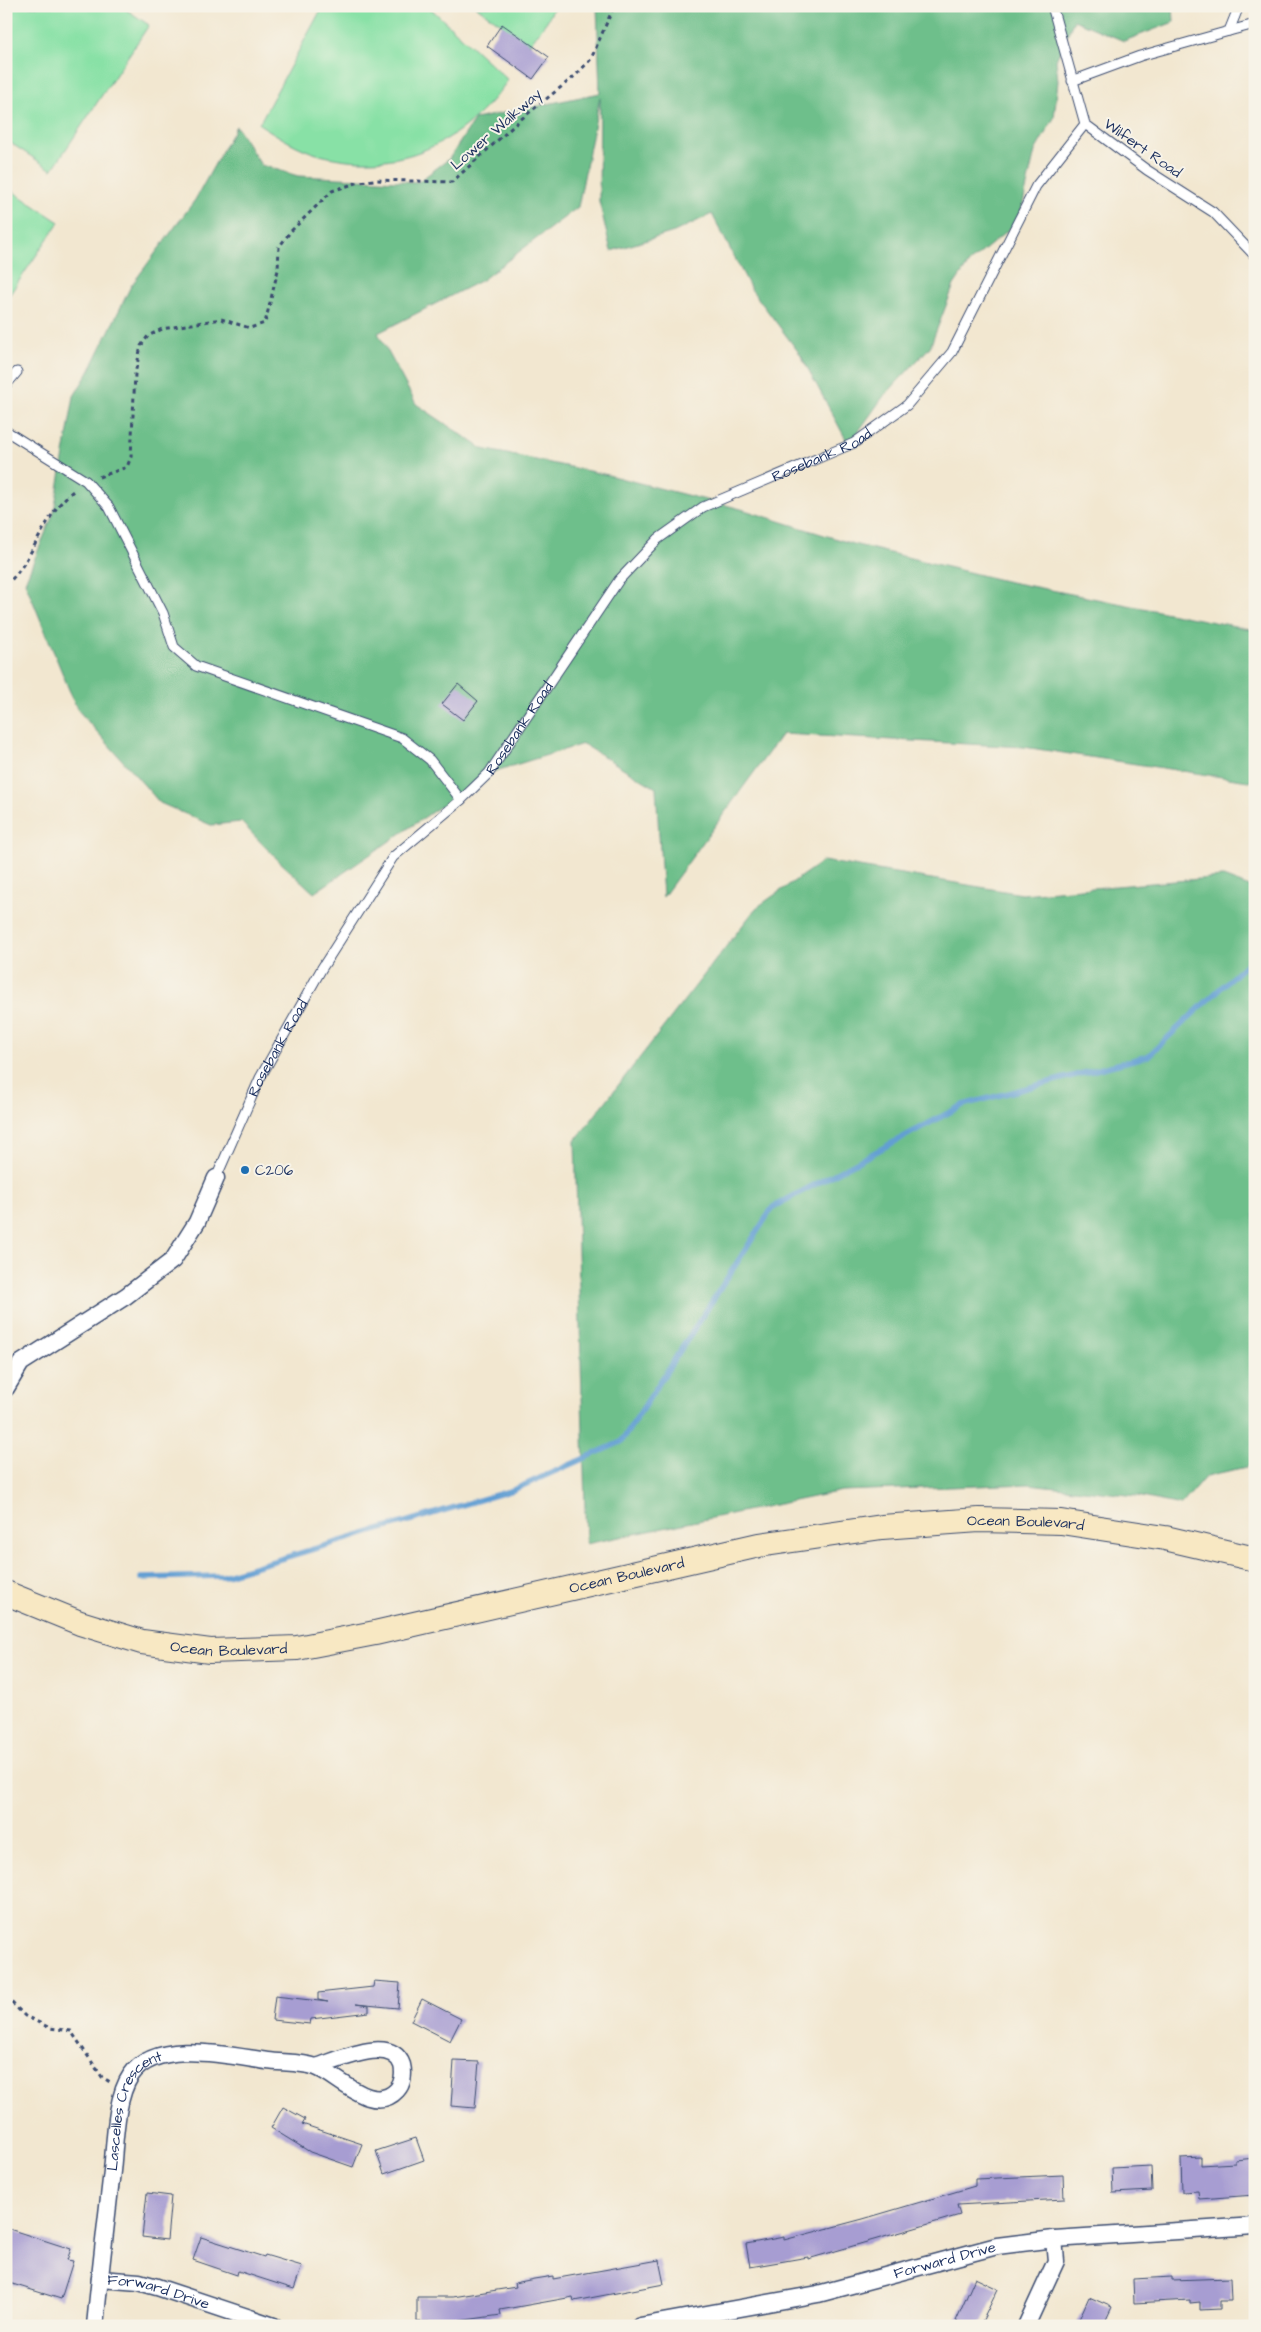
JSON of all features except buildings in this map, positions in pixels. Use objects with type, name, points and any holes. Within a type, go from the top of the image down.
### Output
[{"type":"street","name":"Rosebank Road","points":[[6,1388],[21,1363],[126,1296],[173,1260],[198,1222],[216,1178]]},
{"type":"street","name":"Ocean Boulevard","points":[[6,1593],[80,1623],[142,1642],[210,1651],[298,1648],[376,1633],[759,1545],[882,1527],[979,1520],[1061,1522],[1165,1538],[1255,1558]]},
{"type":"street","name":"Lascelles Crescent","points":[[95,2326],[117,2124],[124,2090],[131,2074],[146,2062],[164,2054],[186,2052],[211,2054],[316,2067],[369,2050],[379,2049],[388,2051],[396,2056],[401,2063],[403,2072],[398,2089],[391,2095],[370,2097],[359,2094],[316,2067]]},
{"type":"street","name":"Forward Drive","points":[[640,2326],[683,2322],[818,2294],[998,2246],[1054,2239],[1255,2226]]},
{"type":"street","points":[[1026,2326],[1056,2262],[1054,2239]]},
{"type":"street","name":"Forward Drive","points":[[100,2279],[139,2282],[274,2326]]},
{"type":"lane","name":"Wilfert Road","points":[[1052,6],[1085,124],[1147,170],[1213,212],[1255,256]]},
{"type":"lane","points":[[1229,31],[1239,6]]},
{"type":"lane","points":[[1072,81],[1140,56],[1255,24]]},
{"type":"lane","name":"Rosebank Road","points":[[216,1178],[260,1078],[322,968],[393,857],[461,800],[489,773],[514,739],[619,580],[658,539],[703,507],[854,443],[907,405],[952,352],[1036,186],[1085,124]]},
{"type":"lane","points":[[6,385],[16,372]]},
{"type":"lane","points":[[6,431],[86,481],[109,506],[163,613],[174,647],[196,666],[402,738],[430,760],[461,800]]},
{"type":"path","name":"Lower Walkway","points":[[6,584],[25,562],[54,512],[67,495],[86,481],[127,467],[131,457],[135,374],[141,346],[148,336],[162,329],[221,319],[250,328],[265,323],[278,270],[279,247],[291,231],[332,191],[359,182],[374,180],[452,182],[520,120],[576,75],[591,60],[614,6]]},
{"type":"path","points":[[6,1997],[25,2016],[50,2028],[71,2031],[102,2077],[124,2090]]},
{"type":"green space","points":[[6,6],[121,6],[149,25],[52,170],[6,140]]},
{"type":"green space","points":[[323,6],[428,6],[508,80],[471,122],[450,137],[427,149],[402,157],[376,161],[349,160],[320,155],[304,149],[288,142],[259,124]]},
{"type":"green space","points":[[475,6],[555,6],[547,21],[530,44]]},
{"type":"green space","points":[[597,6],[1173,6],[1174,22],[1124,41],[1074,20],[1056,60],[1058,81],[1054,118],[1035,151],[1019,221],[969,263],[954,285],[930,347],[883,397],[849,445],[800,354],[751,289],[712,214],[674,232],[611,251],[599,201],[600,97],[578,207],[482,280],[378,333],[416,404],[483,449],[608,475],[741,509],[853,544],[1005,581],[1255,630],[1255,782],[1024,747],[782,734],[663,897],[656,788],[583,744],[489,773],[314,893],[241,822],[211,825],[160,803],[77,709],[25,582],[54,512],[74,396],[90,370],[131,286],[195,200],[236,126],[261,165],[298,176],[418,182],[449,159],[475,119],[600,93]]},
{"type":"green space","points":[[6,187],[59,222],[6,300]]},
{"type":"green space","points":[[823,861],[1022,894],[1223,877],[1255,889],[1255,1465],[1206,1476],[1181,1505],[1137,1496],[1029,1484],[842,1491],[586,1544],[575,1141],[756,908]]},
{"type":"waterway","points":[[141,1578],[223,1576],[513,1490],[621,1442],[773,1207],[963,1105],[1148,1056],[1255,956]]},
{"type":"place","name":"C206","points":[[245,1170]]}]
